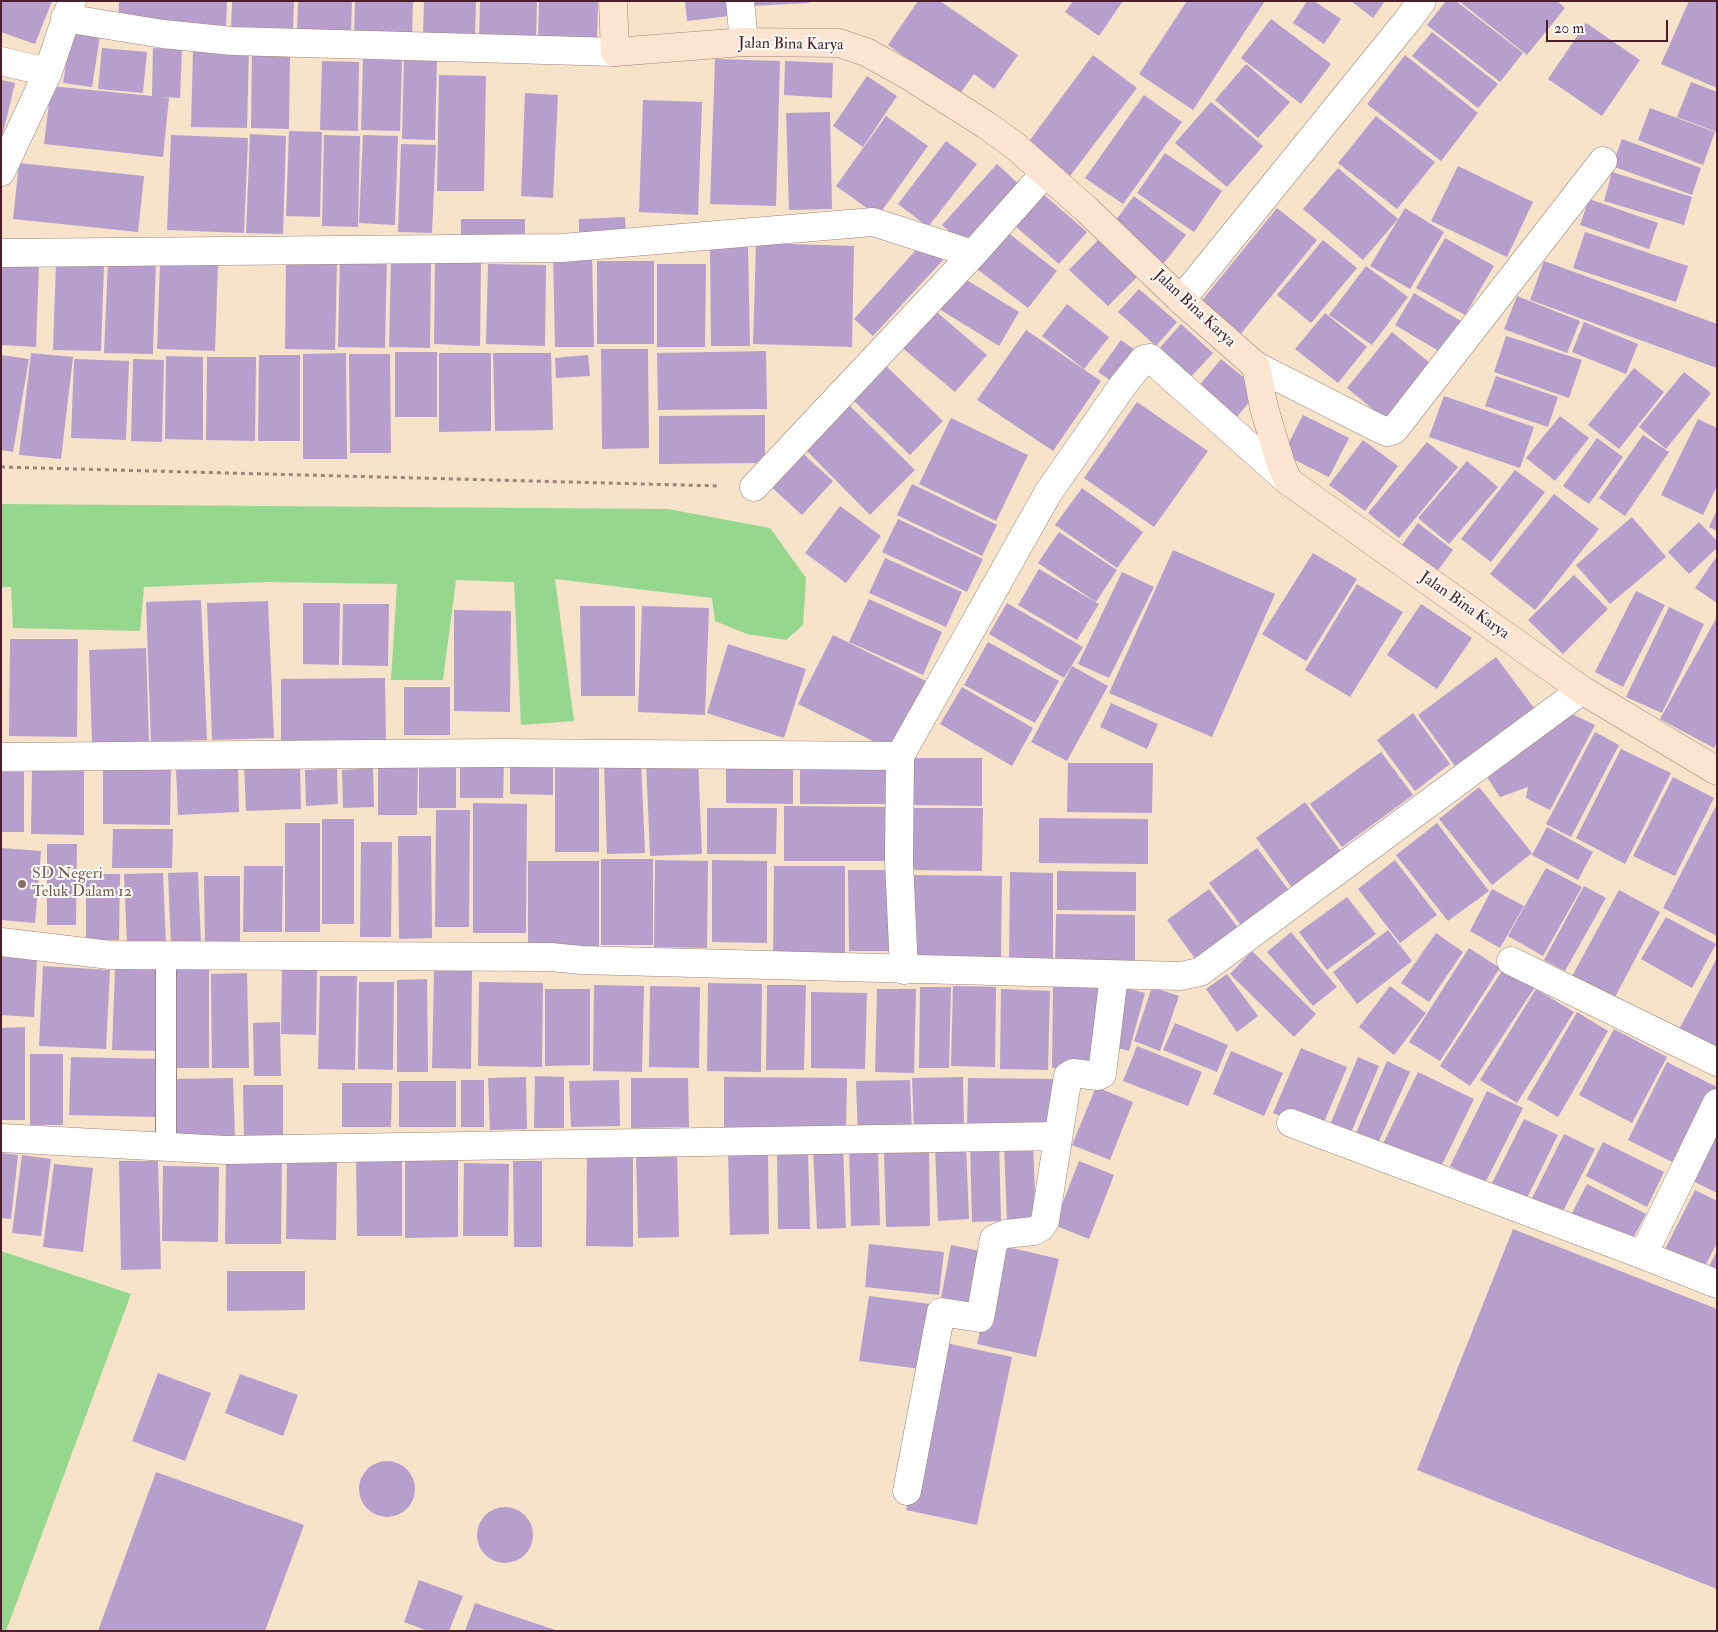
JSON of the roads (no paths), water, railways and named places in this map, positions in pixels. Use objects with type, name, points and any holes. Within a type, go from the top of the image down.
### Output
[{"type":"street","points":[[1,172],[48,72],[69,10],[163,34],[232,41],[615,52],[613,1]]},
{"type":"street","points":[[740,1],[744,42]]},
{"type":"street","points":[[1181,300],[1422,1]]},
{"type":"street","name":"Jalan Bina Karya","points":[[615,52],[744,42],[838,43],[866,52],[906,74],[1014,145],[1148,267],[1181,300],[1256,366]]},
{"type":"street","points":[[1,61],[48,72]]},
{"type":"street","points":[[1256,366],[1376,428],[1387,432],[1394,430],[1603,162]]},
{"type":"street","points":[[754,487],[972,254],[1045,173]]},
{"type":"street","points":[[1,253],[562,248],[873,222],[972,254]]},
{"type":"street","points":[[904,970],[899,862],[900,756],[1048,494],[1123,385],[1144,359],[1150,358],[1288,480]]},
{"type":"street","points":[[1256,366],[1264,408],[1281,464],[1288,480]]},
{"type":"street","name":"Jalan Bina Karya","points":[[1288,480],[1582,690],[1717,771]]},
{"type":"street","points":[[1,942],[110,955],[551,957],[581,960],[904,970],[1180,976],[1200,972],[1582,690]]},
{"type":"street","points":[[1,757],[501,753],[900,756]]},
{"type":"street","points":[[1511,961],[1717,1062]]},
{"type":"street","points":[[907,1491],[941,1312],[980,1318],[994,1239],[1005,1234],[1034,1231],[1041,1227],[1045,1221],[1068,1076],[1073,1073],[1098,1076],[1102,1074],[1114,975]]},
{"type":"street","points":[[1643,1255],[1717,1103]]},
{"type":"street","points":[[1291,1123],[1717,1284]]},
{"type":"street","points":[[1,1138],[226,1150],[1058,1136]]},
{"type":"lane","points":[[166,955],[166,1146]]},
{"type":"place","name":"SD Negeri Teluk Dalam 12","points":[[22,884]]}]
